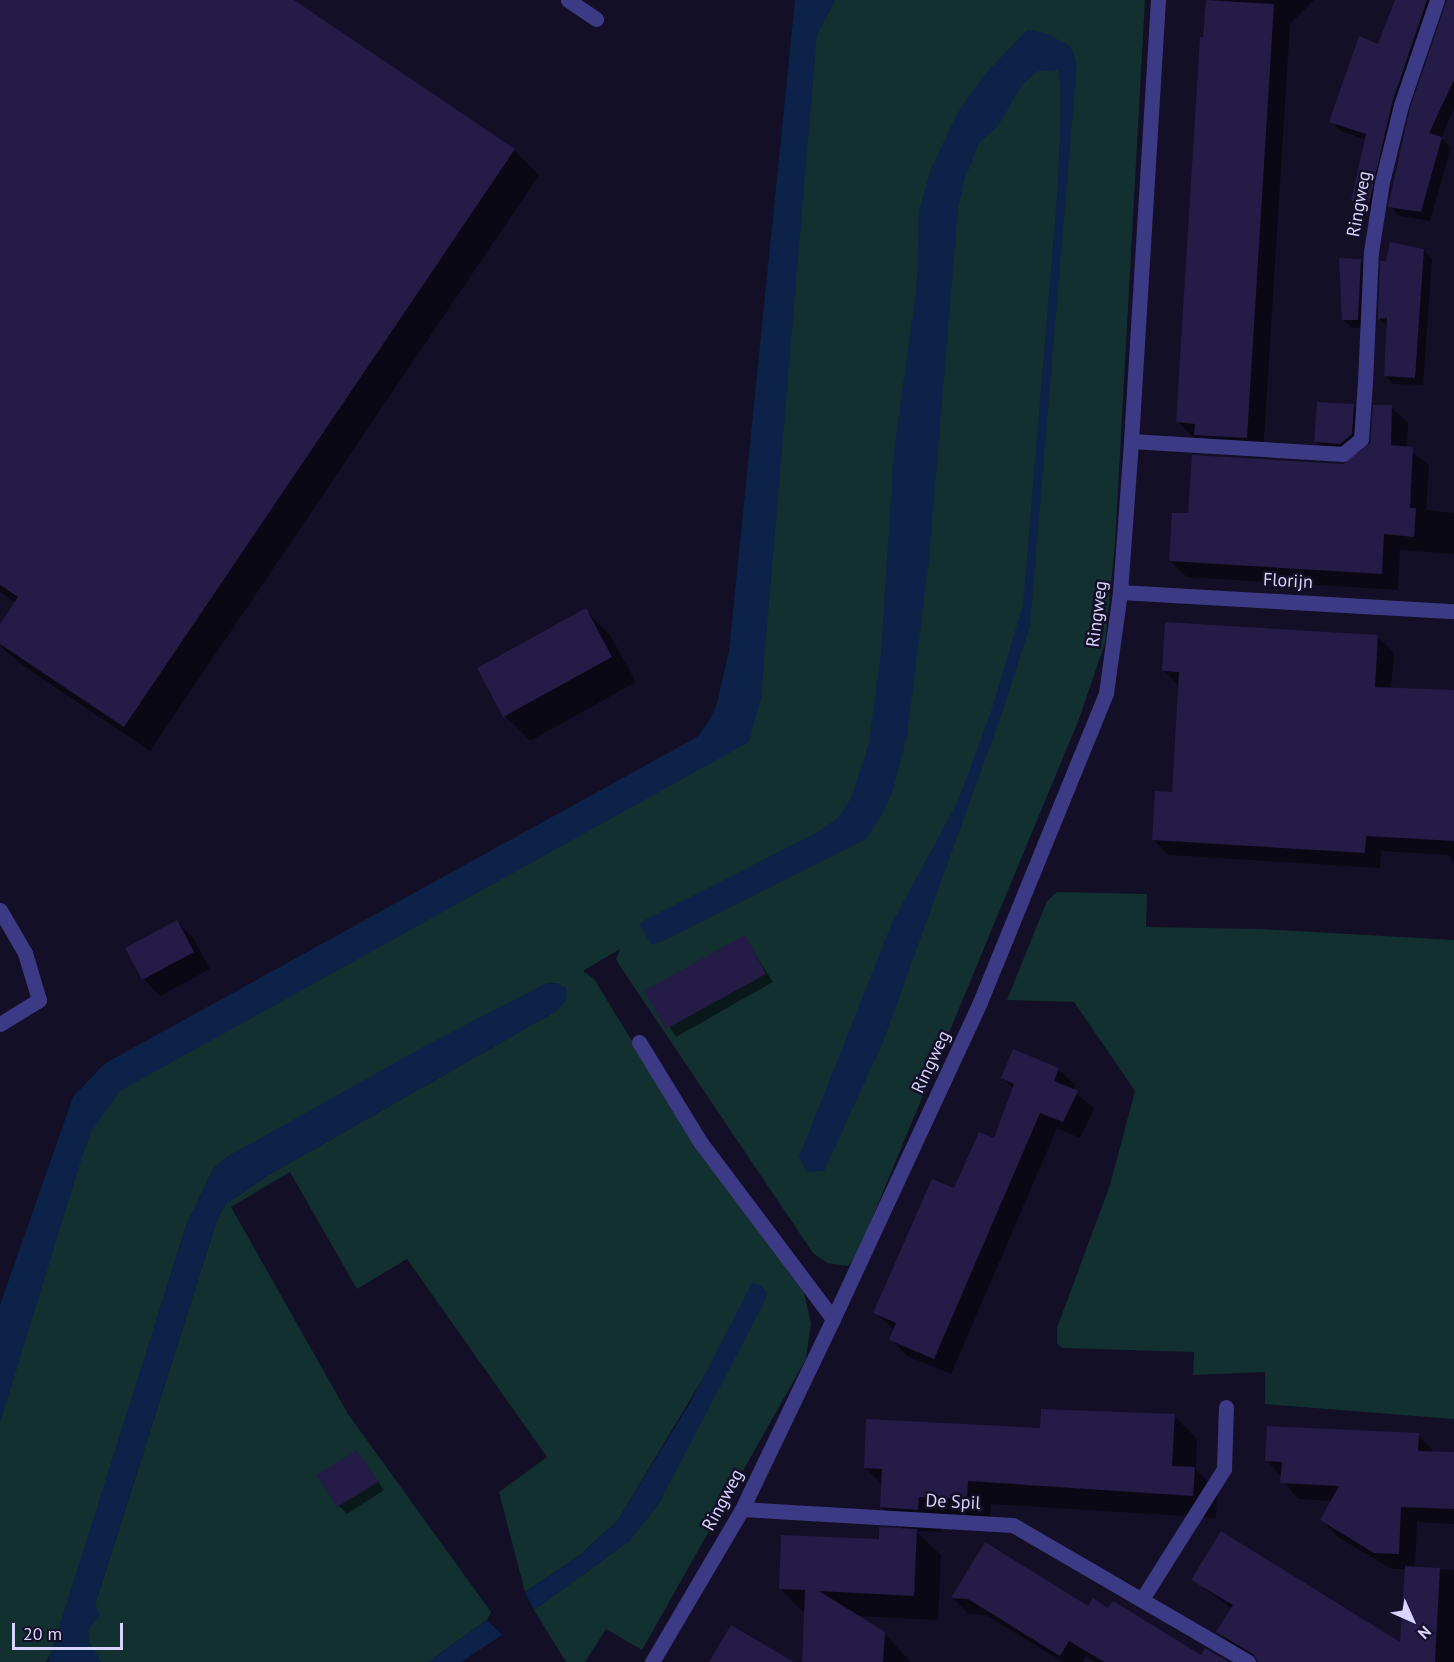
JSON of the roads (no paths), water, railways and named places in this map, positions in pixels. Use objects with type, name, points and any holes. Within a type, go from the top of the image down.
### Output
[{"type":"street","points":[[568,0],[596,19]]},
{"type":"street","name":"Ringweg","points":[[652,1662],[742,1509],[832,1319],[980,1002],[1106,693],[1120,592],[1158,0]]},
{"type":"street","name":"Ringweg","points":[[1131,441],[1343,454],[1360,439],[1371,252],[1382,182],[1401,105],[1437,0]]},
{"type":"street","name":"Florijn","points":[[1120,592],[1454,611]]},
{"type":"street","points":[[0,910],[25,953],[39,1000],[0,1024]]},
{"type":"street","points":[[639,1042],[701,1143],[832,1319]]},
{"type":"street","points":[[1142,1599],[1224,1469],[1226,1407]]},
{"type":"street","name":"De Spil","points":[[742,1509],[1012,1525],[1248,1662]]},
{"type":"water","points":[[795,0],[835,0],[817,34],[761,698],[749,742],[120,1091],[91,1132],[0,1423],[0,1305],[73,1097],[104,1064],[697,737],[707,724],[716,707],[729,651]]},
{"type":"water","points":[[1027,30],[1045,33],[1070,46],[1077,64],[1030,626],[1002,713],[883,1042],[824,1171],[806,1172],[799,1157],[892,923],[958,801],[991,712],[1023,605],[1058,184],[1061,93],[1058,70],[1038,71],[1022,85],[998,126],[979,143],[964,181],[958,209],[929,560],[907,736],[893,790],[883,813],[866,839],[663,941],[651,945],[639,923],[816,833],[838,818],[851,798],[869,743],[881,653],[894,451],[917,284],[919,211],[931,169],[957,114],[984,75]]},
{"type":"water","points":[[557,983],[567,989],[566,1000],[558,1010],[267,1176],[226,1204],[217,1220],[95,1605],[100,1616],[88,1629],[89,1642],[101,1662],[48,1662],[187,1223],[214,1168],[227,1157],[434,1041],[545,984]]},
{"type":"water","points":[[752,1283],[761,1285],[767,1293],[764,1303],[659,1503],[629,1541],[534,1610],[525,1592],[580,1555],[618,1520],[691,1401]]},
{"type":"water","points":[[487,1620],[502,1635],[461,1662],[428,1662]]}]
